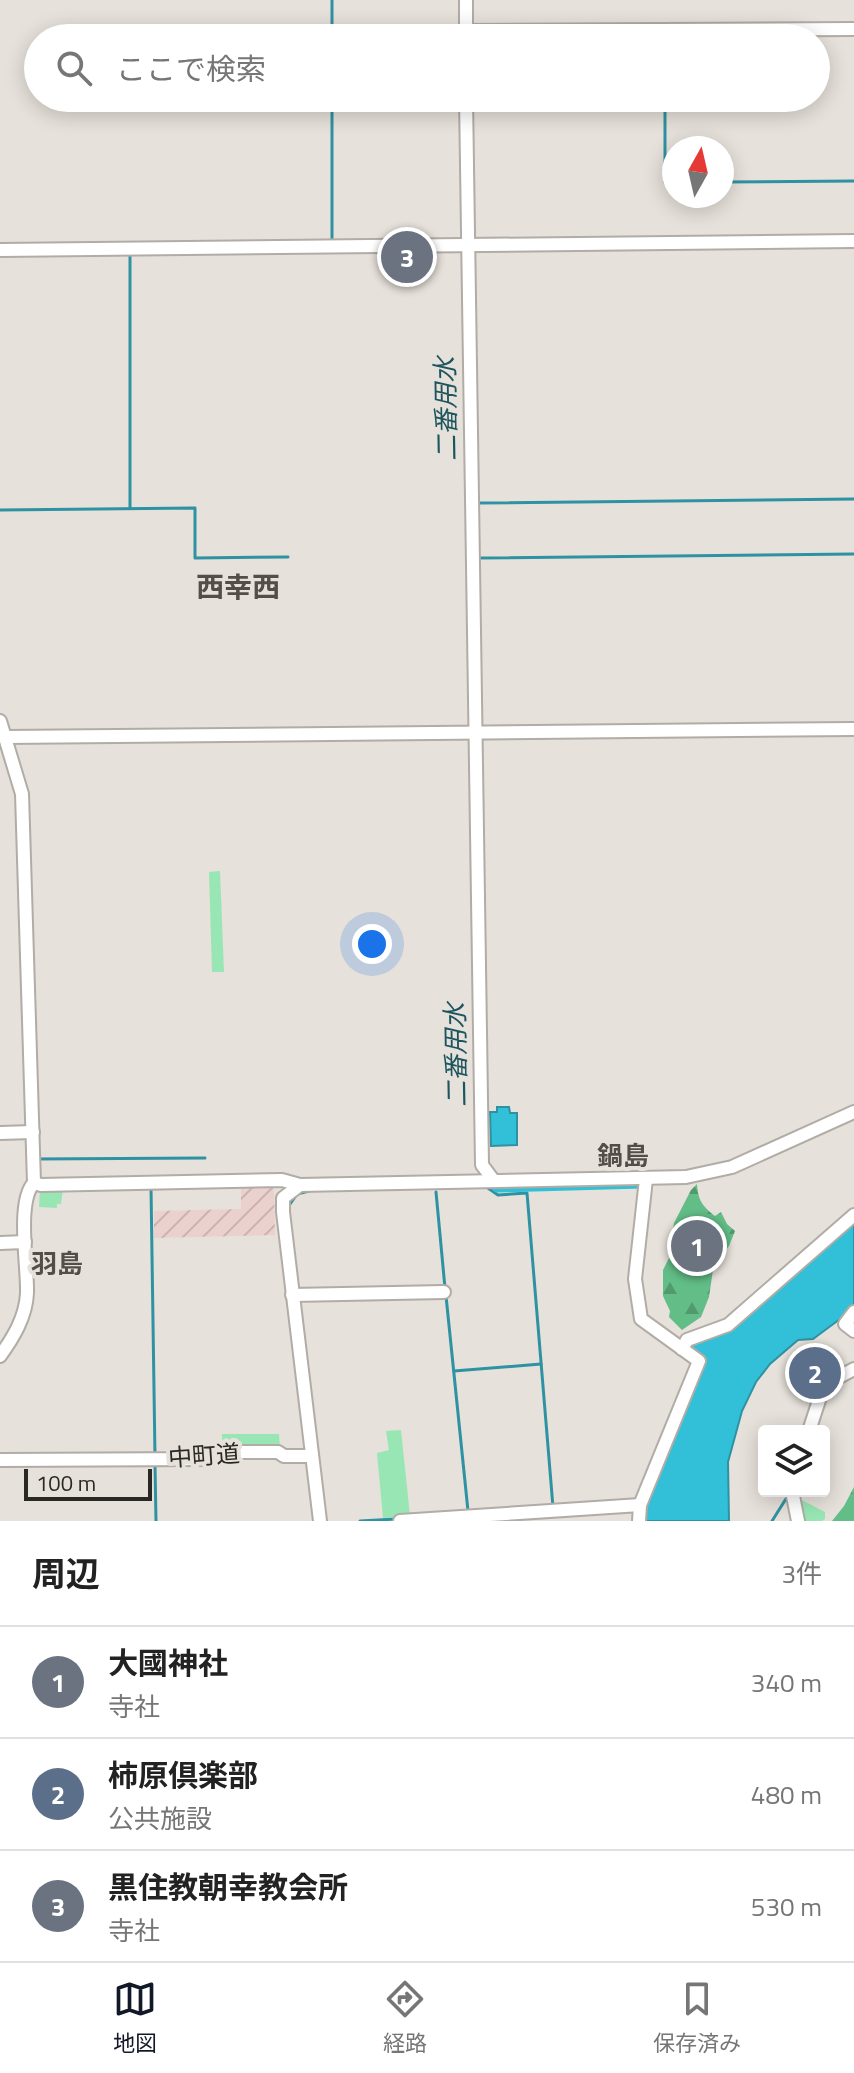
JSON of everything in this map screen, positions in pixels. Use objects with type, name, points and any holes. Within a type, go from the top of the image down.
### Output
[{"type":"street","points":[[466,0],[466,24]]},
{"type":"street","points":[[830,29],[854,29]]},
{"type":"street","points":[[466,112],[482,1165],[494,1181]]},
{"type":"street","points":[[0,250],[854,241]]},
{"type":"street","points":[[0,721],[22,794],[30,1132],[34,1183],[27,1192],[23,1242],[25,1306],[22,1319],[0,1356]]},
{"type":"street","points":[[5,737],[854,729]]},
{"type":"street","points":[[34,1183],[282,1180],[300,1185],[494,1181],[645,1183],[721,1170],[854,1112]]},
{"type":"street","points":[[0,1133],[30,1132]]},
{"type":"street","points":[[639,1521],[640,1505],[699,1361],[683,1346],[641,1319],[635,1279],[645,1183]]},
{"type":"street","points":[[300,1185],[283,1198],[320,1521]]},
{"type":"street","points":[[683,1346],[728,1325],[854,1215]]},
{"type":"street","points":[[0,1243],[23,1242]]},
{"type":"street","points":[[292,1295],[444,1292]]},
{"type":"street","points":[[854,1312],[845,1324],[854,1331]]},
{"type":"street","points":[[811,1425],[824,1385],[854,1369]]},
{"type":"street","name":"中町道","points":[[0,1460],[154,1459],[278,1452],[284,1456],[311,1456]]},
{"type":"street","points":[[793,1497],[798,1521]]},
{"type":"street","points":[[400,1521],[640,1505]]},
{"type":"shaded area","points":[[274,1184],[275,1235],[154,1238],[154,1211],[241,1209],[241,1185]]},
{"type":"green space","points":[[220,871],[224,972],[212,972],[209,872]]},
{"type":"green space","points":[[697,1184],[704,1206],[715,1216],[721,1212],[735,1231],[729,1246],[714,1263],[709,1297],[701,1317],[682,1330],[669,1317],[670,1311],[663,1296],[663,1270],[669,1258],[674,1223]]},
{"type":"green space","points":[[40,1189],[63,1189],[61,1204],[57,1204],[57,1208],[39,1207]]},
{"type":"green space","points":[[401,1430],[410,1516],[383,1518],[377,1453],[389,1450],[386,1431]]},
{"type":"green space","points":[[222,1434],[279,1434],[280,1450],[222,1450]]},
{"type":"green space","points":[[854,1487],[854,1521],[832,1521],[844,1506]]},
{"type":"green space","points":[[794,1497],[825,1512],[822,1521],[801,1521]]},
{"type":"water","points":[[497,1107],[509,1107],[510,1113],[517,1113],[517,1145],[491,1146],[490,1112],[497,1112]]},
{"type":"water","points":[[854,1220],[854,1306],[843,1320],[840,1319],[813,1339],[798,1340],[770,1364],[756,1382],[742,1411],[728,1462],[729,1521],[643,1521],[644,1510],[703,1360],[688,1348],[690,1343],[732,1325]]},
{"type":"waterway","points":[[332,0],[332,24]]},
{"type":"waterway","points":[[332,112],[332,240]]},
{"type":"waterway","points":[[665,112],[665,136]]},
{"type":"waterway","points":[[734,182],[854,181]]},
{"type":"waterway","points":[[130,252],[130,508]]},
{"type":"waterway","points":[[480,503],[854,499]]},
{"type":"waterway","points":[[0,510],[195,508],[195,558],[288,557]]},
{"type":"waterway","points":[[478,558],[854,554]]},
{"type":"waterway","points":[[35,1159],[205,1158]]},
{"type":"waterway","points":[[298,1179],[319,1179]]},
{"type":"waterway","name":"二番用水","points":[[494,1185],[497,1188],[642,1184]]},
{"type":"waterway","points":[[485,1186],[498,1195],[527,1193],[553,1507]]},
{"type":"waterway","points":[[148,1187],[151,1187],[155,1457]]},
{"type":"waterway","points":[[288,1207],[297,1194],[309,1191]]},
{"type":"waterway","points":[[436,1192],[445,1288]]},
{"type":"waterway","points":[[446,1296],[468,1511]]},
{"type":"waterway","points":[[454,1371],[541,1364]]},
{"type":"waterway","points":[[155,1465],[156,1521]]},
{"type":"waterway","points":[[772,1521],[787,1497]]},
{"type":"waterway","points":[[360,1521],[396,1519]]},
{"type":"place","name":"黒住教朝幸教会所","points":[[407,257]]},
{"type":"place","name":"大國神社","points":[[697,1246]]},
{"type":"place","name":"柿原倶楽部","points":[[815,1373]]},
{"type":"district","name":"西幸西","points":[[238,587]]},
{"type":"district","name":"鍋島","points":[[623,1156]]},
{"type":"district","name":"羽島","points":[[57,1264]]}]
